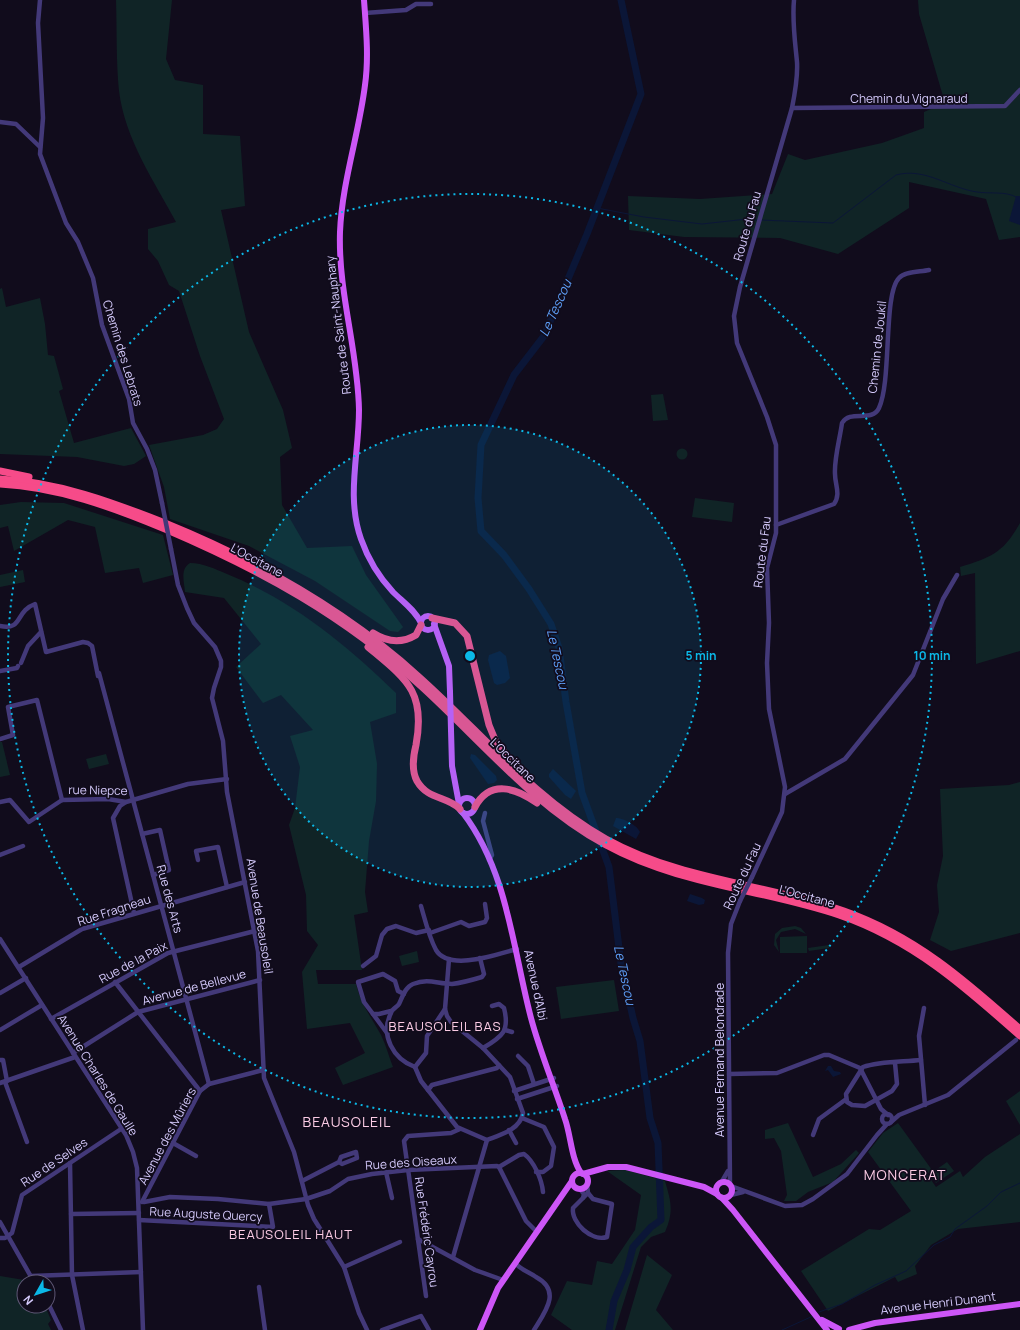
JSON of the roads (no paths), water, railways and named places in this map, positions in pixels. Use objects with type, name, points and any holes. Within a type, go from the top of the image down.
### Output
[{"type":"highway","points":[[0,472],[43,480],[63,488]]},
{"type":"highway","name":"L'Occitane","points":[[0,479],[34,482],[63,488],[124,507],[216,544],[275,574],[378,642],[415,673],[540,793],[582,825],[609,843],[639,861],[673,873],[816,908],[873,929],[908,947],[939,967],[1018,1038]]},
{"type":"highway","name":"L'Occitane","points":[[0,484],[46,490],[79,498],[113,509],[214,550],[303,596],[332,612],[411,677],[536,797],[585,833],[674,868],[818,903],[876,924],[910,942],[942,962],[1020,1029]]},
{"type":"highway","points":[[0,488],[46,490]]},
{"type":"highway","points":[[332,612],[390,641],[399,641],[412,638],[418,632],[421,624]]},
{"type":"highway","points":[[332,612],[409,685],[419,710],[419,729],[413,760],[416,778],[429,794],[452,803],[461,809]]},
{"type":"highway","points":[[431,620],[451,621],[464,632],[470,644],[493,734],[502,750],[540,793]]},
{"type":"highway","points":[[474,809],[482,797],[492,791],[511,789],[524,795],[575,826]]},
{"type":"main road","name":"Route de Saint-Nauphary","points":[[364,0],[367,58],[365,84],[345,192],[340,241],[342,285],[358,396],[358,430],[353,503],[359,533],[369,559],[387,585],[410,607],[431,620]]},
{"type":"main road","name":"Route de Saint-Nauphary","points":[[410,607],[421,624],[427,630]]},
{"type":"main road","points":[[421,624],[423,619],[431,620]]},
{"type":"main road","points":[[431,620],[432,628],[427,630],[442,645]]},
{"type":"main road","points":[[431,620],[449,666],[452,766],[461,809],[469,814],[474,809]]},
{"type":"main road","points":[[456,787],[461,794],[474,803],[471,821],[472,826]]},
{"type":"main road","points":[[461,809],[463,799],[468,798]]},
{"type":"main road","name":"Avenue d'Albi","points":[[461,809],[472,826],[489,860],[508,914],[531,1019],[556,1086],[568,1127],[573,1151],[582,1174]]},
{"type":"main road","name":"Avenue d'Albi","points":[[573,1151],[573,1179]]},
{"type":"main road","points":[[561,1198],[571,1191],[585,1187],[592,1176],[608,1167]]},
{"type":"main road","points":[[480,1330],[492,1300],[503,1280],[573,1179],[582,1174],[608,1167],[626,1167],[704,1188],[720,1196],[733,1210],[828,1330]]},
{"type":"main road","points":[[582,1174],[588,1182]]},
{"type":"main road","points":[[573,1179],[573,1185],[579,1189]]},
{"type":"main road","points":[[704,1188],[726,1182],[731,1186],[733,1210]]},
{"type":"main road","points":[[720,1184],[720,1196]]},
{"type":"main road","points":[[720,1196],[731,1195]]},
{"type":"main road","name":"Avenue Henri Dunant","points":[[849,1330],[874,1323],[1020,1304]]},
{"type":"main road","points":[[818,1316],[839,1330]]},
{"type":"street","name":"Chemin des Lebrats","points":[[40,0],[38,23],[43,118],[40,154],[66,223],[78,242],[93,278],[102,325],[129,399],[133,423],[147,449],[155,470],[171,549]]},
{"type":"street","name":"Route du Fau","points":[[728,953],[731,924],[740,901],[778,824],[785,794],[781,761],[769,709],[767,662],[769,623],[767,568],[776,525],[776,446],[767,417],[737,343],[734,316],[759,220],[792,108],[796,86],[797,63],[793,24],[794,0]]},
{"type":"street","points":[[365,13],[406,10],[416,4],[430,4]]},
{"type":"street","name":"Chemin du Vignaraud","points":[[792,108],[1005,106],[1020,90]]},
{"type":"street","points":[[0,122],[16,124],[40,146]]},
{"type":"street","name":"Chemin de Joukil","points":[[776,525],[834,504],[837,499],[835,473],[842,423],[845,418],[850,416],[869,415],[874,413],[880,406],[884,391],[890,309],[895,285],[899,277],[906,274],[929,270]]},
{"type":"street","name":"Avenue de Beausoleil","points":[[171,549],[178,585],[187,608],[194,623],[216,647],[221,661],[221,667],[212,698],[223,741],[227,792],[255,932],[260,980],[263,1070],[267,1087],[294,1152],[306,1200],[314,1219],[344,1267],[359,1313],[367,1330]]},
{"type":"street","points":[[785,794],[845,759],[913,675],[943,599],[957,575]]},
{"type":"street","points":[[0,626],[8,628],[12,626],[20,620],[22,612],[27,607],[35,604],[41,632],[28,646],[17,668],[0,672]]},
{"type":"street","name":"Rue des Arts","points":[[41,632],[46,652],[88,643],[92,646],[110,720],[117,736],[209,1084]]},
{"type":"street","points":[[0,739],[14,735],[8,706],[37,700],[62,800],[29,822],[10,800],[0,802]]},
{"type":"street","name":"rue Niepce","points":[[62,800],[108,799],[126,802],[192,783],[227,779]]},
{"type":"street","points":[[126,802],[120,806],[113,818],[134,913]]},
{"type":"street","points":[[485,813],[482,821],[492,855],[489,860]]},
{"type":"street","points":[[142,834],[160,830],[169,870],[153,875]]},
{"type":"street","points":[[0,855],[23,846]]},
{"type":"street","points":[[198,860],[196,851],[218,847],[227,887]]},
{"type":"street","name":"Rue Fragneau","points":[[19,967],[82,928],[245,882]]},
{"type":"street","points":[[363,966],[376,956],[382,935],[387,930],[396,926],[403,927],[416,933],[429,932],[461,922],[469,926],[485,922],[487,918],[485,904]]},
{"type":"street","points":[[421,906],[436,951],[449,959],[460,962],[517,950]]},
{"type":"street","name":"Rue de la Paix","points":[[51,1019],[174,950],[255,932]]},
{"type":"street","name":"Avenue Charles de Gaulle","points":[[0,939],[121,1128],[133,1152],[137,1168],[141,1202],[138,1213],[143,1330]]},
{"type":"street","name":"Avenue Fernand Belondrade","points":[[728,953],[729,1167],[731,1186]]},
{"type":"street","points":[[373,1014],[391,1011],[397,1006],[407,988],[413,984],[433,980],[447,984],[482,977],[484,974],[480,958]]},
{"type":"street","points":[[391,1011],[387,1033],[389,1042],[397,1055],[404,1062],[415,1066],[421,1081],[460,1130],[486,1140],[509,1130],[518,1124],[522,1118],[521,1106],[517,1100],[510,1077],[483,1048],[449,1019],[445,1008],[449,959]]},
{"type":"street","points":[[387,1033],[364,1002],[358,979],[383,974],[395,981],[398,991],[404,994]]},
{"type":"street","points":[[0,993],[26,978]]},
{"type":"street","name":"Avenue de Bellevue","points":[[4,1082],[74,1055],[138,1012],[260,980]]},
{"type":"street","points":[[115,982],[200,1091]]},
{"type":"street","points":[[483,1048],[499,1038],[505,1030],[504,1008],[500,1004],[492,1006]]},
{"type":"street","points":[[0,1030],[42,1005]]},
{"type":"street","points":[[415,1066],[426,1053],[427,1036],[445,1008]]},
{"type":"street","points":[[924,1008],[919,1036],[925,1105]]},
{"type":"street","points":[[439,1016],[446,1020],[449,1019]]},
{"type":"street","points":[[505,1030],[512,1032]]},
{"type":"street","points":[[731,1186],[785,1206],[792,1207],[808,1202],[847,1174],[877,1135],[899,1115],[948,1095],[1018,1038]]},
{"type":"street","points":[[729,1074],[777,1073],[827,1055],[853,1064],[861,1070],[881,1109],[891,1117],[889,1123]]},
{"type":"street","points":[[518,1056],[528,1066],[534,1084]]},
{"type":"street","points":[[0,1060],[3,1060],[5,1066],[4,1082],[27,1142]]},
{"type":"street","points":[[813,1135],[819,1119],[845,1100],[847,1092],[861,1070],[868,1066],[921,1060]]},
{"type":"street","points":[[845,1100],[852,1105],[861,1106],[892,1092],[896,1086],[895,1063]]},
{"type":"street","points":[[428,1090],[432,1085],[496,1068],[499,1065]]},
{"type":"street","name":"Avenue des Mûriers","points":[[141,1202],[200,1091],[209,1084],[263,1070]]},
{"type":"street","points":[[514,1091],[552,1078]]},
{"type":"street","points":[[517,1100],[556,1086]]},
{"type":"street","points":[[877,1135],[882,1119],[881,1109]]},
{"type":"street","points":[[882,1119],[888,1115],[899,1115]]},
{"type":"street","points":[[522,1118],[544,1127],[554,1147],[552,1166],[549,1170],[536,1172]]},
{"type":"street","points":[[882,1119],[889,1123]]},
{"type":"street","name":"Rue de Selves","points":[[9,1236],[12,1233],[22,1195],[121,1128]]},
{"type":"street","name":"Rue Frédéric Cayrou","points":[[426,1296],[404,1141],[405,1137],[408,1136],[451,1133],[460,1130]]},
{"type":"street","points":[[509,1130],[516,1143]]},
{"type":"street","points":[[453,1257],[486,1140]]},
{"type":"street","points":[[172,1144],[196,1156]]},
{"type":"street","name":"Rue des Oiseaux","points":[[141,1202],[170,1197],[218,1199],[269,1204],[306,1200],[330,1190],[348,1179],[386,1172],[408,1170],[499,1167],[524,1154],[536,1172],[542,1185],[543,1192]]},
{"type":"street","points":[[302,1181],[339,1162]]},
{"type":"street","points":[[70,1163],[72,1275],[83,1330]]},
{"type":"street","points":[[499,1167],[526,1221],[537,1232]]},
{"type":"street","name":"Avenue Fernand Belondrade","points":[[720,1184],[729,1167]]},
{"type":"street","points":[[386,1172],[392,1198]]},
{"type":"street","points":[[588,1182],[588,1193],[591,1198],[611,1203],[613,1207],[607,1237],[602,1238],[590,1235],[575,1219],[573,1213],[574,1205],[588,1193]]},
{"type":"street","points":[[579,1189],[584,1194],[583,1198]]},
{"type":"street","points":[[731,1195],[744,1192]]},
{"type":"street","name":"Rue Auguste Quercy","points":[[139,1220],[273,1227],[269,1204]]},
{"type":"street","points":[[71,1214],[138,1213]]},
{"type":"street","points":[[0,1222],[30,1274]]},
{"type":"street","points":[[0,1238],[9,1236]]},
{"type":"street","points":[[418,1239],[475,1270],[503,1280]]},
{"type":"street","points":[[344,1267],[400,1242]]},
{"type":"street","points":[[515,1263],[521,1269],[544,1282],[550,1292],[548,1308],[534,1330]]},
{"type":"street","points":[[56,1275],[141,1272]]},
{"type":"street","points":[[259,1286],[265,1330]]},
{"type":"street","points":[[53,1314],[61,1330]]},
{"type":"street","points":[[382,1330],[421,1316],[429,1330]]},
{"type":"water","points":[[1016,196],[1020,196],[1020,225],[1009,221]]},
{"type":"water","points":[[500,651],[506,656],[510,678],[505,683],[497,685],[494,683],[488,660],[489,655]]},
{"type":"water","points":[[471,754],[475,755],[496,776],[497,780],[494,783],[488,784],[470,758]]},
{"type":"water","points":[[553,769],[576,791],[571,799],[565,795],[549,777],[549,774]]},
{"type":"water","points":[[616,818],[630,822],[638,829],[640,832],[636,839],[613,826]]},
{"type":"water","points":[[690,894],[705,900],[704,904],[699,905],[687,901]]},
{"type":"water","points":[[828,1066],[831,1066],[834,1071],[840,1072],[841,1074],[833,1077],[828,1070],[825,1071]]},
{"type":"waterway","name":"Le Tescou","points":[[609,1330],[614,1301],[627,1270],[633,1247],[651,1227],[661,1220],[658,1143],[650,1118],[640,1041],[633,1018],[621,964],[609,867],[582,793],[566,702],[559,648],[551,624],[529,589],[504,555],[481,531],[478,498],[481,445],[514,375],[544,336],[587,234],[641,94],[621,0]]},
{"type":"waterway","points":[[760,220],[833,223],[896,175],[907,173],[927,176],[967,190],[982,193],[1007,194],[1016,197]]},
{"type":"waterway","points":[[597,208],[644,217],[702,224],[747,219],[757,220]]},
{"type":"waterway","points":[[819,1312],[842,1304],[875,1285],[906,1271],[934,1245],[950,1237],[955,1229],[987,1206],[1001,1192],[1020,1183]]},
{"type":"waterway","points":[[782,1330],[813,1316]]},
{"type":"district","name":"BEAUSOLEIL BAS","points":[[445,1026]]},
{"type":"district","name":"BEAUSOLEIL","points":[[347,1121]]},
{"type":"district","name":"MONCERAT","points":[[905,1174]]},
{"type":"district","name":"BEAUSOLEIL HAUT","points":[[291,1234]]}]
